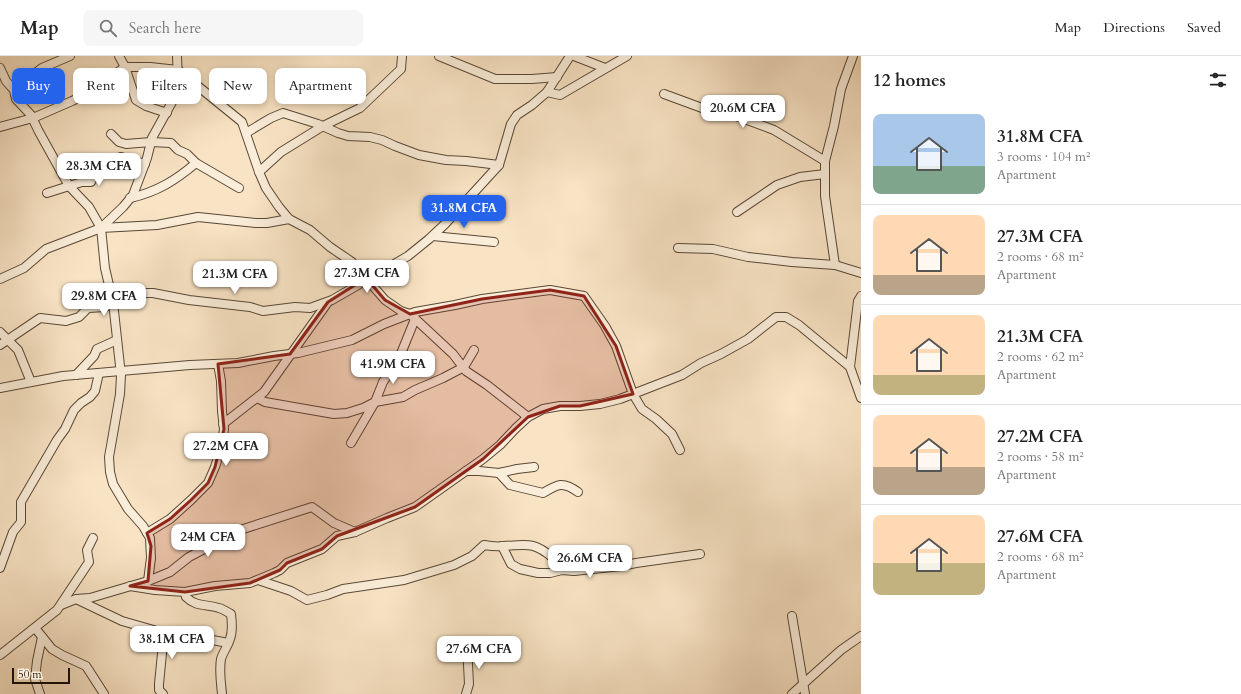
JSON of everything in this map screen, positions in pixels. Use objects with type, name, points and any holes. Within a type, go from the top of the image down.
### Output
[{"type":"street","points":[[42,68],[70,56]]},
{"type":"street","points":[[119,56],[125,67],[136,100],[146,106],[167,113]]},
{"type":"street","points":[[177,56],[178,68]]},
{"type":"street","points":[[259,172],[281,152],[323,126],[360,108],[401,69],[402,56]]},
{"type":"street","points":[[439,56],[495,79],[557,77]]},
{"type":"street","points":[[0,345],[40,318],[66,321],[78,317],[88,308],[105,307],[126,293],[153,293],[189,300],[250,307],[263,311],[295,307],[310,308],[328,302],[358,285],[366,278],[384,270],[408,256],[433,236],[450,219],[499,165],[511,124],[517,115],[547,92],[570,56]]},
{"type":"street","points":[[574,56],[605,68]]},
{"type":"street","points":[[547,92],[560,95],[627,56]]},
{"type":"street","points":[[835,265],[825,196],[825,161],[841,89],[853,56]]},
{"type":"street","points":[[0,127],[33,118],[88,92],[110,79],[125,67],[159,68]]},
{"type":"street","points":[[0,68],[6,82],[12,88]]},
{"type":"street","points":[[201,89],[242,122],[266,188],[278,207],[289,219],[310,230],[330,247],[352,262],[385,300],[412,317],[453,354],[466,371],[487,385],[528,417]]},
{"type":"street","points":[[664,94],[702,108],[731,114],[774,130],[825,161]]},
{"type":"street","points":[[21,104],[33,118],[69,186],[89,207],[101,228],[105,268],[113,302],[121,372],[120,394],[109,457],[110,472],[113,484],[128,509],[150,538],[152,546],[148,581]]},
{"type":"street","points":[[101,228],[130,198],[136,189],[152,138],[171,104]]},
{"type":"street","points":[[246,133],[271,118],[283,113],[348,136],[370,137],[382,140],[419,155],[446,160],[499,165]]},
{"type":"street","points":[[111,134],[119,142],[126,144],[151,142],[171,144],[178,150],[187,154],[196,163],[239,188]]},
{"type":"street","points":[[47,193],[82,182],[91,182],[95,173],[115,171],[121,157],[145,164]]},
{"type":"street","points":[[130,198],[141,196],[165,185],[179,177],[196,163]]},
{"type":"street","points":[[737,212],[777,185],[800,177],[825,174]]},
{"type":"street","points":[[0,279],[24,268],[46,249],[101,228],[157,225],[198,217],[256,223],[267,223],[289,219]]},
{"type":"street","points":[[433,236],[494,242]]},
{"type":"street","points":[[678,248],[713,249],[748,257],[835,265],[861,273]]},
{"type":"street","points":[[351,442],[374,402],[383,382],[400,356],[412,317],[415,312],[482,299],[550,290],[584,296],[605,326],[616,346],[633,394],[642,409],[656,419],[672,434],[680,450]]},
{"type":"street","points":[[861,296],[858,301],[850,367],[861,398]]},
{"type":"street","points":[[223,424],[264,392],[328,302]]},
{"type":"street","points":[[0,388],[63,376],[164,367],[238,363],[318,349],[352,340],[384,324],[412,317]]},
{"type":"street","points":[[130,586],[155,590],[186,592],[215,586],[250,583],[258,580],[280,570],[287,562],[322,549],[337,536],[355,532],[416,507],[500,445],[528,417],[543,409],[560,406],[600,404],[620,399],[682,376],[701,363],[748,339],[776,317],[786,318],[799,324],[850,367]]},
{"type":"street","points":[[0,332],[18,350],[31,382]]},
{"type":"street","points":[[76,375],[94,356],[97,349],[117,340]]},
{"type":"street","points":[[257,398],[265,402],[334,414],[347,413],[363,408],[374,402],[403,397],[443,378],[464,367],[474,350]]},
{"type":"street","points":[[147,533],[170,519],[208,483],[215,467],[221,448],[224,429],[222,411],[222,381],[218,364]]},
{"type":"street","points":[[0,568],[13,532],[21,522],[21,502],[65,429],[74,410],[95,391],[99,373]]},
{"type":"street","points":[[466,471],[499,473],[517,468],[534,467]]},
{"type":"street","points":[[499,473],[510,485],[520,488],[543,493],[554,486],[562,484],[569,486],[578,492]]},
{"type":"street","points":[[61,605],[76,599],[90,598],[148,581],[170,572],[189,557],[240,530],[312,507],[334,523],[355,532]]},
{"type":"street","points":[[1,652],[57,610],[89,562],[87,550],[93,538]]},
{"type":"street","points":[[258,580],[291,590],[307,600],[327,595],[342,589],[404,580],[454,565],[472,556],[484,545],[502,546],[526,544],[538,547],[553,558]]},
{"type":"street","points":[[502,546],[511,564],[520,569],[538,573],[620,566],[700,554]]},
{"type":"street","points":[[186,592],[186,597],[191,602],[204,606],[220,608],[231,614],[232,622],[230,639],[221,660],[220,680],[222,694]]},
{"type":"street","points":[[76,599],[122,621],[164,633],[228,643]]},
{"type":"street","points":[[792,616],[805,694]]},
{"type":"street","points":[[35,628],[52,649],[86,666],[104,694]]},
{"type":"street","points":[[164,633],[159,684],[159,690],[164,694]]},
{"type":"street","points":[[792,694],[841,650],[861,636]]},
{"type":"street","points":[[40,694],[35,679],[42,637]]},
{"type":"street","points":[[466,694],[469,684],[467,645]]},
{"type":"highlighted area","points":[[366,278],[385,300],[410,314],[482,299],[550,290],[584,296],[616,346],[633,394],[580,406],[560,406],[528,417],[483,459],[415,507],[337,536],[322,549],[287,563],[280,570],[250,583],[185,592],[130,586],[148,581],[151,546],[147,533],[170,519],[191,500],[208,483],[215,467],[224,429],[218,364],[290,354],[328,302]]}]
